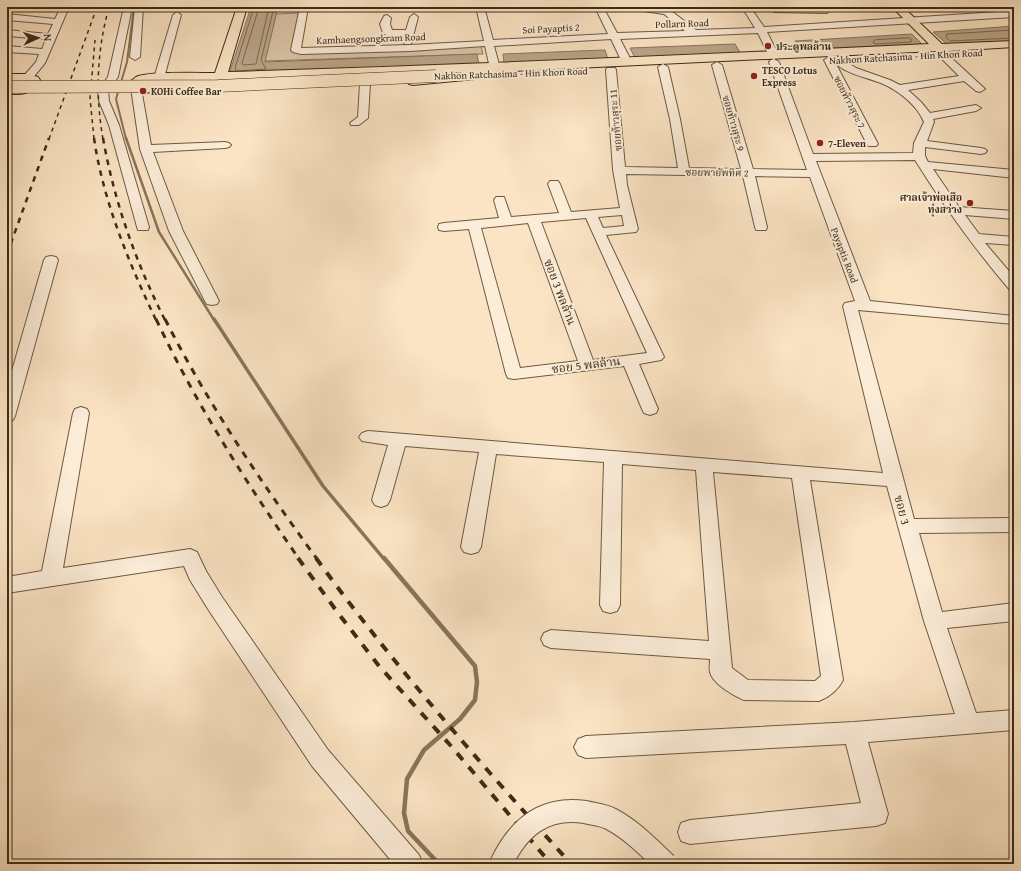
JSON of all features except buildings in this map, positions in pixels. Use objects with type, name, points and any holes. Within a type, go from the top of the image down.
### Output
[{"type":"main road","points":[[220,77],[242,7]]},
{"type":"main road","points":[[897,7],[942,52]]},
{"type":"main road","points":[[489,70],[436,80],[216,89],[142,89],[136,88],[135,84],[140,80],[159,78],[220,77],[435,68],[489,70],[627,62],[774,59],[942,52],[1014,44]]},
{"type":"main road","name":"Nakhon Ratchasima - Hin Khon Road","points":[[7,87],[218,86],[489,70],[611,70],[718,65],[774,59],[833,60],[942,52],[1014,51]]},
{"type":"main road","points":[[7,82],[219,80],[436,74]]},
{"type":"main road","points":[[7,78],[27,78],[34,80],[33,84],[28,88],[21,90],[7,90]]},
{"type":"street","points":[[27,78],[40,63],[65,7]]},
{"type":"street","points":[[128,7],[128,42],[135,57]]},
{"type":"street","points":[[139,7],[128,42],[113,77],[103,90],[104,101],[114,125],[143,227]]},
{"type":"street","name":"Kamhaengsongkram Road","points":[[304,7],[296,50],[301,51],[410,48],[490,43]]},
{"type":"street","points":[[480,7],[490,43],[489,70]]},
{"type":"street","points":[[599,7],[627,62]]},
{"type":"street","points":[[637,7],[667,12],[695,34]]},
{"type":"street","name":"Payaptis Road","points":[[746,7],[761,30],[774,59],[864,305]]},
{"type":"street","points":[[754,19],[771,13],[827,10]]},
{"type":"street","name":"Pollarn Road","points":[[614,36],[695,34],[1014,14]]},
{"type":"street","points":[[159,78],[177,15]]},
{"type":"street","points":[[7,17],[58,22]]},
{"type":"street","points":[[387,18],[385,24],[388,33],[409,38],[414,18]]},
{"type":"street","points":[[7,33],[52,37]]},
{"type":"street","name":"Soi Payaptis 2","points":[[490,43],[614,36]]},
{"type":"street","points":[[7,49],[44,52]]},
{"type":"street","points":[[942,52],[980,89]]},
{"type":"street","points":[[833,60],[900,88],[927,117],[929,122],[918,149],[921,160],[955,210],[1014,286]]},
{"type":"street","name":"ซอยท้าวสุระ 7","points":[[833,60],[872,144]]},
{"type":"street","points":[[26,61],[40,63]]},
{"type":"street","name":"ซอยท้าวสุระ 9","points":[[718,65],[748,172],[761,227]]},
{"type":"street","points":[[663,68],[675,119],[684,171]]},
{"type":"street","name":"ซอยท้าวสุระ 11","points":[[599,232],[631,229],[619,170],[611,70]]},
{"type":"street","points":[[900,88],[967,78]]},
{"type":"street","points":[[355,123],[363,118],[365,83]]},
{"type":"street","points":[[136,88],[146,149],[176,232],[212,301]]},
{"type":"street","points":[[927,117],[976,108]]},
{"type":"street","points":[[920,143],[981,151]]},
{"type":"street","points":[[146,149],[225,144]]},
{"type":"street","points":[[809,157],[921,160],[1014,174]]},
{"type":"street","name":"ซอยพายัพทิศ 2","points":[[619,170],[815,174]]},
{"type":"street","points":[[554,184],[566,216]]},
{"type":"street","points":[[500,200],[506,221]]},
{"type":"street","points":[[955,210],[1014,214]]},
{"type":"street","points":[[444,227],[627,211]]},
{"type":"street","name":"ซอย 5 พลล้าน","points":[[474,224],[514,374],[564,374],[587,365],[656,357],[590,214]]},
{"type":"street","name":"ซอย 3 พลล้าน","points":[[533,219],[587,365]]},
{"type":"street","points":[[976,238],[1014,241]]},
{"type":"street","points":[[7,416],[51,260]]},
{"type":"street","points":[[864,305],[1014,320]]},
{"type":"street","name":"ซอย 3","points":[[864,305],[850,306],[894,480],[934,621],[969,724]]},
{"type":"street","points":[[629,360],[650,409]]},
{"type":"street","points":[[51,578],[81,413]]},
{"type":"street","points":[[368,437],[894,480]]},
{"type":"street","points":[[381,500],[398,440]]},
{"type":"street","points":[[471,547],[489,448]]},
{"type":"street","points":[[610,605],[613,458]]},
{"type":"street","points":[[704,465],[720,651],[720,673],[744,690],[819,691],[832,680],[800,472]]},
{"type":"street","points":[[907,526],[1014,525]]},
{"type":"street","points":[[7,585],[190,557],[197,574],[215,603],[320,758],[410,864]]},
{"type":"street","points":[[934,621],[1014,612]]},
{"type":"street","points":[[551,639],[720,651]]},
{"type":"street","points":[[586,747],[854,733],[1014,720]]},
{"type":"street","points":[[690,832],[876,814],[854,733]]},
{"type":"street","points":[[501,864],[507,849],[517,836],[539,818],[554,812],[577,810],[610,818],[637,836],[666,864]]},
{"type":"shaded area","points":[[299,13],[292,49],[481,46],[483,54],[264,61],[276,14]]},
{"type":"water","points":[[251,7],[278,7],[265,62],[477,54],[479,65],[229,74]]},
{"type":"water","points":[[1014,26],[1014,42],[948,45],[933,32]]},
{"type":"water","points":[[912,34],[924,46],[802,51],[795,41]]},
{"type":"water","points":[[735,44],[741,54],[635,58],[630,48]]},
{"type":"water","points":[[605,50],[608,59],[504,64],[503,54]]},
{"type":"waterway","points":[[126,139],[116,99],[127,62],[134,7]]},
{"type":"waterway","points":[[126,138],[159,232],[214,320]]},
{"type":"waterway","points":[[214,319],[323,486],[384,559]]},
{"type":"waterway","points":[[384,558],[475,666],[477,682],[475,700],[460,719],[424,750],[407,779],[404,813],[408,831],[439,864]]},
{"type":"railway","points":[[49,139],[97,7]]},
{"type":"railway","points":[[103,139],[100,122],[98,72],[102,39],[109,7]]},
{"type":"railway","points":[[94,139],[90,98],[95,40]]},
{"type":"railway","points":[[7,254],[49,138]]},
{"type":"railway","points":[[94,138],[98,162],[110,208],[136,276],[156,320]]},
{"type":"railway","points":[[103,138],[113,185],[127,231],[154,298],[165,320]]},
{"type":"railway","points":[[156,319],[171,351],[205,412],[241,472],[299,559]]},
{"type":"railway","points":[[165,319],[217,412],[256,472],[317,559]]},
{"type":"railway","points":[[298,558],[379,666],[451,746],[551,864]]},
{"type":"railway","points":[[316,558],[407,676],[571,864]]},
{"type":"place","name":"ประตูพลล้าน","points":[[768,46]]},
{"type":"place","name":"TESCO Lotus Express","points":[[754,76]]},
{"type":"place","name":"KOHi Coffee Bar","points":[[143,91]]},
{"type":"place","name":"7-Eleven","points":[[820,143]]},
{"type":"place","name":"ศาลเจ้าพ่อเสือ ทุ่งสว่าง","points":[[970,203]]}]
